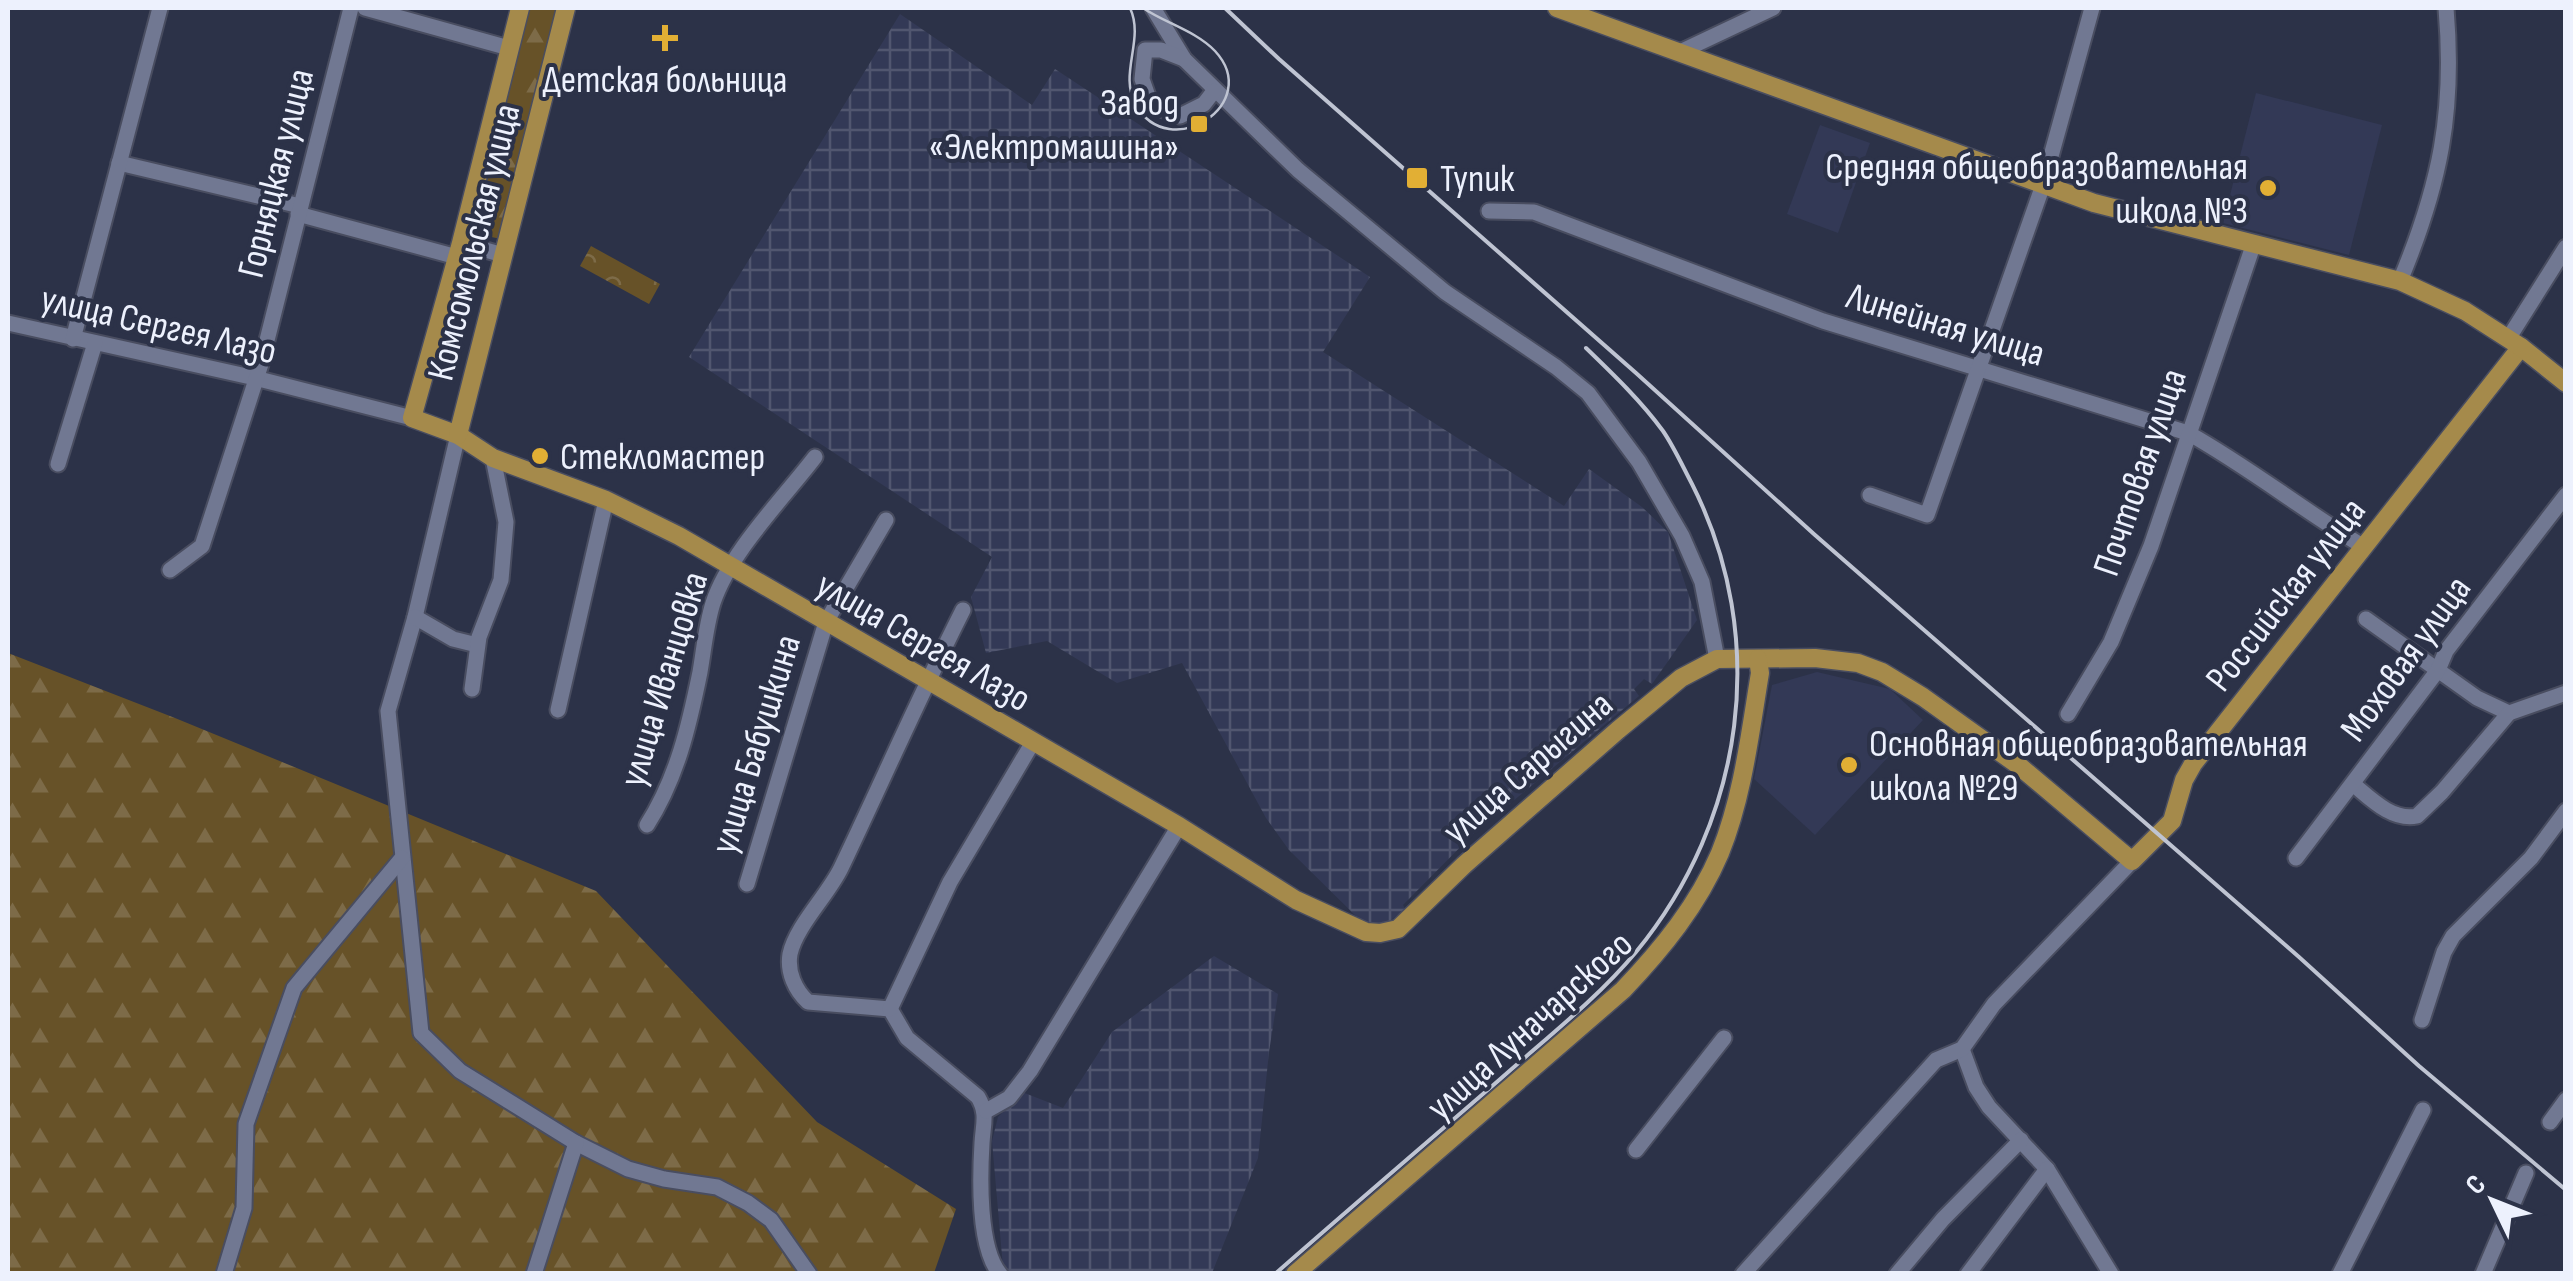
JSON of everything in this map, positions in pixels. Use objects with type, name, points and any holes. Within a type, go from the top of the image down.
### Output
[{"type":"main road","name":"Комсомольская улица","points":[[412,418],[520,8]]},
{"type":"main road","name":"Комсомольская улица","points":[[458,435],[566,8]]},
{"type":"main road","points":[[1557,8],[2094,203],[2400,280],[2465,311],[2566,383]]},
{"type":"main road","name":"Российская улица","points":[[2132,861],[2172,821],[2193,764],[2364,547],[2514,343]]},
{"type":"main road","name":"улица Сергея Лазо","points":[[412,418],[458,435],[493,458],[606,500],[679,536],[1178,826],[1296,900],[1347,926]]},
{"type":"main road","points":[[1717,659],[1815,658],[1882,672],[2018,765],[2132,861]]},
{"type":"main road","name":"улица Сарыгина","points":[[1347,926],[1380,933],[1398,929],[1464,865],[1618,730],[1682,678],[1717,659]]},
{"type":"main road","name":"улица Луначарского","points":[[1295,1274],[1615,997],[1660,950],[1702,888],[1721,851],[1740,787],[1760,673],[1758,659]]},
{"type":"street","points":[[73,339],[160,8]]},
{"type":"street","name":"Горняцкая улица","points":[[170,570],[202,546],[254,378],[351,8]]},
{"type":"street","points":[[365,8],[509,48]]},
{"type":"street","points":[[1153,8],[1184,59],[1298,170],[1445,292],[1588,393],[1631,449],[1682,536],[1702,582],[1717,659]]},
{"type":"street","points":[[1680,52],[1772,8]]},
{"type":"street","points":[[1870,495],[1927,515],[2043,186],[2092,8]]},
{"type":"street","points":[[2400,280],[2419,235],[2445,144],[2446,8]]},
{"type":"street","points":[[1184,59],[1161,50],[1145,50],[1142,79],[1151,105],[1180,116],[1204,104],[1214,91]]},
{"type":"street","points":[[119,163],[459,250],[503,255]]},
{"type":"street","name":"Линейная улица","points":[[1489,211],[1534,212],[1824,320],[2188,432],[2237,460],[2305,511],[2364,547]]},
{"type":"street","name":"Почтовая улица","points":[[2068,714],[2112,642],[2151,546],[2254,242]]},
{"type":"street","points":[[2514,343],[2566,247]]},
{"type":"street","name":"улица Сергея Лазо","points":[[8,323],[412,418]]},
{"type":"street","points":[[58,464],[94,343]]},
{"type":"street","points":[[458,435],[415,617],[388,711],[422,1033],[460,1071],[576,1144],[628,1168],[664,1180],[717,1187],[748,1203],[771,1220],[809,1274]]},
{"type":"street","points":[[472,689],[477,646],[501,580],[506,522],[493,458]]},
{"type":"street","name":"улица Иванцовка","points":[[647,825],[665,796],[678,763],[709,617],[731,566],[815,458]]},
{"type":"street","name":"Моховая улица","points":[[2296,858],[2438,670],[2446,650],[2566,495]]},
{"type":"street","points":[[558,710],[606,500]]},
{"type":"street","name":"улица Бабушкина","points":[[747,884],[826,622],[886,520]]},
{"type":"street","points":[[890,1009],[808,1002],[799,994],[791,976],[789,957],[795,940],[840,871],[963,610]]},
{"type":"street","points":[[415,617],[453,639],[477,646]]},
{"type":"street","points":[[2366,619],[2478,698],[2509,712]]},
{"type":"street","points":[[2353,784],[2383,808],[2401,816],[2417,816],[2509,712],[2566,693]]},
{"type":"street","points":[[890,1009],[950,882],[1033,742]]},
{"type":"street","points":[[2422,1020],[2453,936],[2531,858],[2566,811]]},
{"type":"street","points":[[986,1110],[1008,1098],[1030,1071],[1178,826]]},
{"type":"street","points":[[224,1274],[244,1208],[246,1124],[294,988],[402,858]]},
{"type":"street","name":"Российская улица","points":[[1743,1274],[1936,1060],[1962,1050],[1994,1004],[2132,861]]},
{"type":"street","points":[[890,1009],[907,1038],[958,1078],[986,1110],[981,1185],[986,1240],[1000,1274]]},
{"type":"street","points":[[1636,1150],[1724,1038]]},
{"type":"street","points":[[1962,1050],[1976,1087],[1989,1107],[2047,1169],[2108,1272]]},
{"type":"street","points":[[2550,1122],[2566,1100]]},
{"type":"street","points":[[2340,1274],[2422,1110]]},
{"type":"street","points":[[1898,1274],[1944,1219],[2021,1140]]},
{"type":"street","points":[[534,1274],[576,1144]]},
{"type":"street","points":[[1968,1274],[2047,1169]]},
{"type":"street","points":[[2483,1274],[2526,1173]]},
{"type":"shaded area","points":[[900,14],[1032,105],[1055,69],[1370,277],[1323,352],[1564,506],[1589,469],[1642,507],[1668,532],[1697,620],[1652,684],[1644,679],[1634,689],[1639,696],[1493,814],[1403,905],[1405,909],[1387,923],[1365,925],[1289,850],[1266,818],[1182,663],[1117,683],[1047,641],[986,653],[971,597],[992,557],[689,357]]},
{"type":"shaded area","points":[[2256,93],[2382,125],[2349,255],[2223,223]]},
{"type":"shaded area","points":[[1820,125],[1870,143],[1838,233],[1787,214]]},
{"type":"shaded area","points":[[1817,672],[1890,689],[1923,720],[1815,835],[1754,779],[1772,685]]},
{"type":"shaded area","points":[[1214,956],[1278,994],[1258,1158],[1212,1273],[998,1273],[1003,1267],[992,1141],[998,1117],[1022,1092],[1063,1108],[1112,1032]]},
{"type":"green space","points":[[526,8],[561,8],[506,240],[467,232]]},
{"type":"green space","points":[[591,246],[660,284],[649,304],[580,266]]},
{"type":"green space","points":[[8,653],[596,891],[817,1122],[956,1209],[934,1273],[8,1273]]},
{"type":"tram line","points":[[1130,8],[1135,32],[1130,81],[1136,105],[1151,122],[1169,129],[1188,128],[1206,120],[1220,107],[1228,90],[1227,71],[1207,44],[1143,8]]},
{"type":"railway","points":[[1225,8],[1815,535],[2419,1066],[2566,1190]]},
{"type":"railway","points":[[1275,1274],[1570,1019],[1621,970],[1673,900],[1702,844],[1722,786],[1734,726],[1737,665],[1731,603],[1716,543],[1692,484],[1663,431],[1586,348]]},
{"type":"place","name":"Детская больница","points":[[665,38]]},
{"type":"place","name":"Завод «Электромашина»","points":[[1199,124]]},
{"type":"place","name":"Тупик","points":[[1417,178]]},
{"type":"place","name":"Средняя общеобразовательная школа №3","points":[[2268,188]]},
{"type":"place","name":"Стекломастер","points":[[540,456]]},
{"type":"place","name":"Основная общеобразовательная школа №29","points":[[1849,765]]}]
